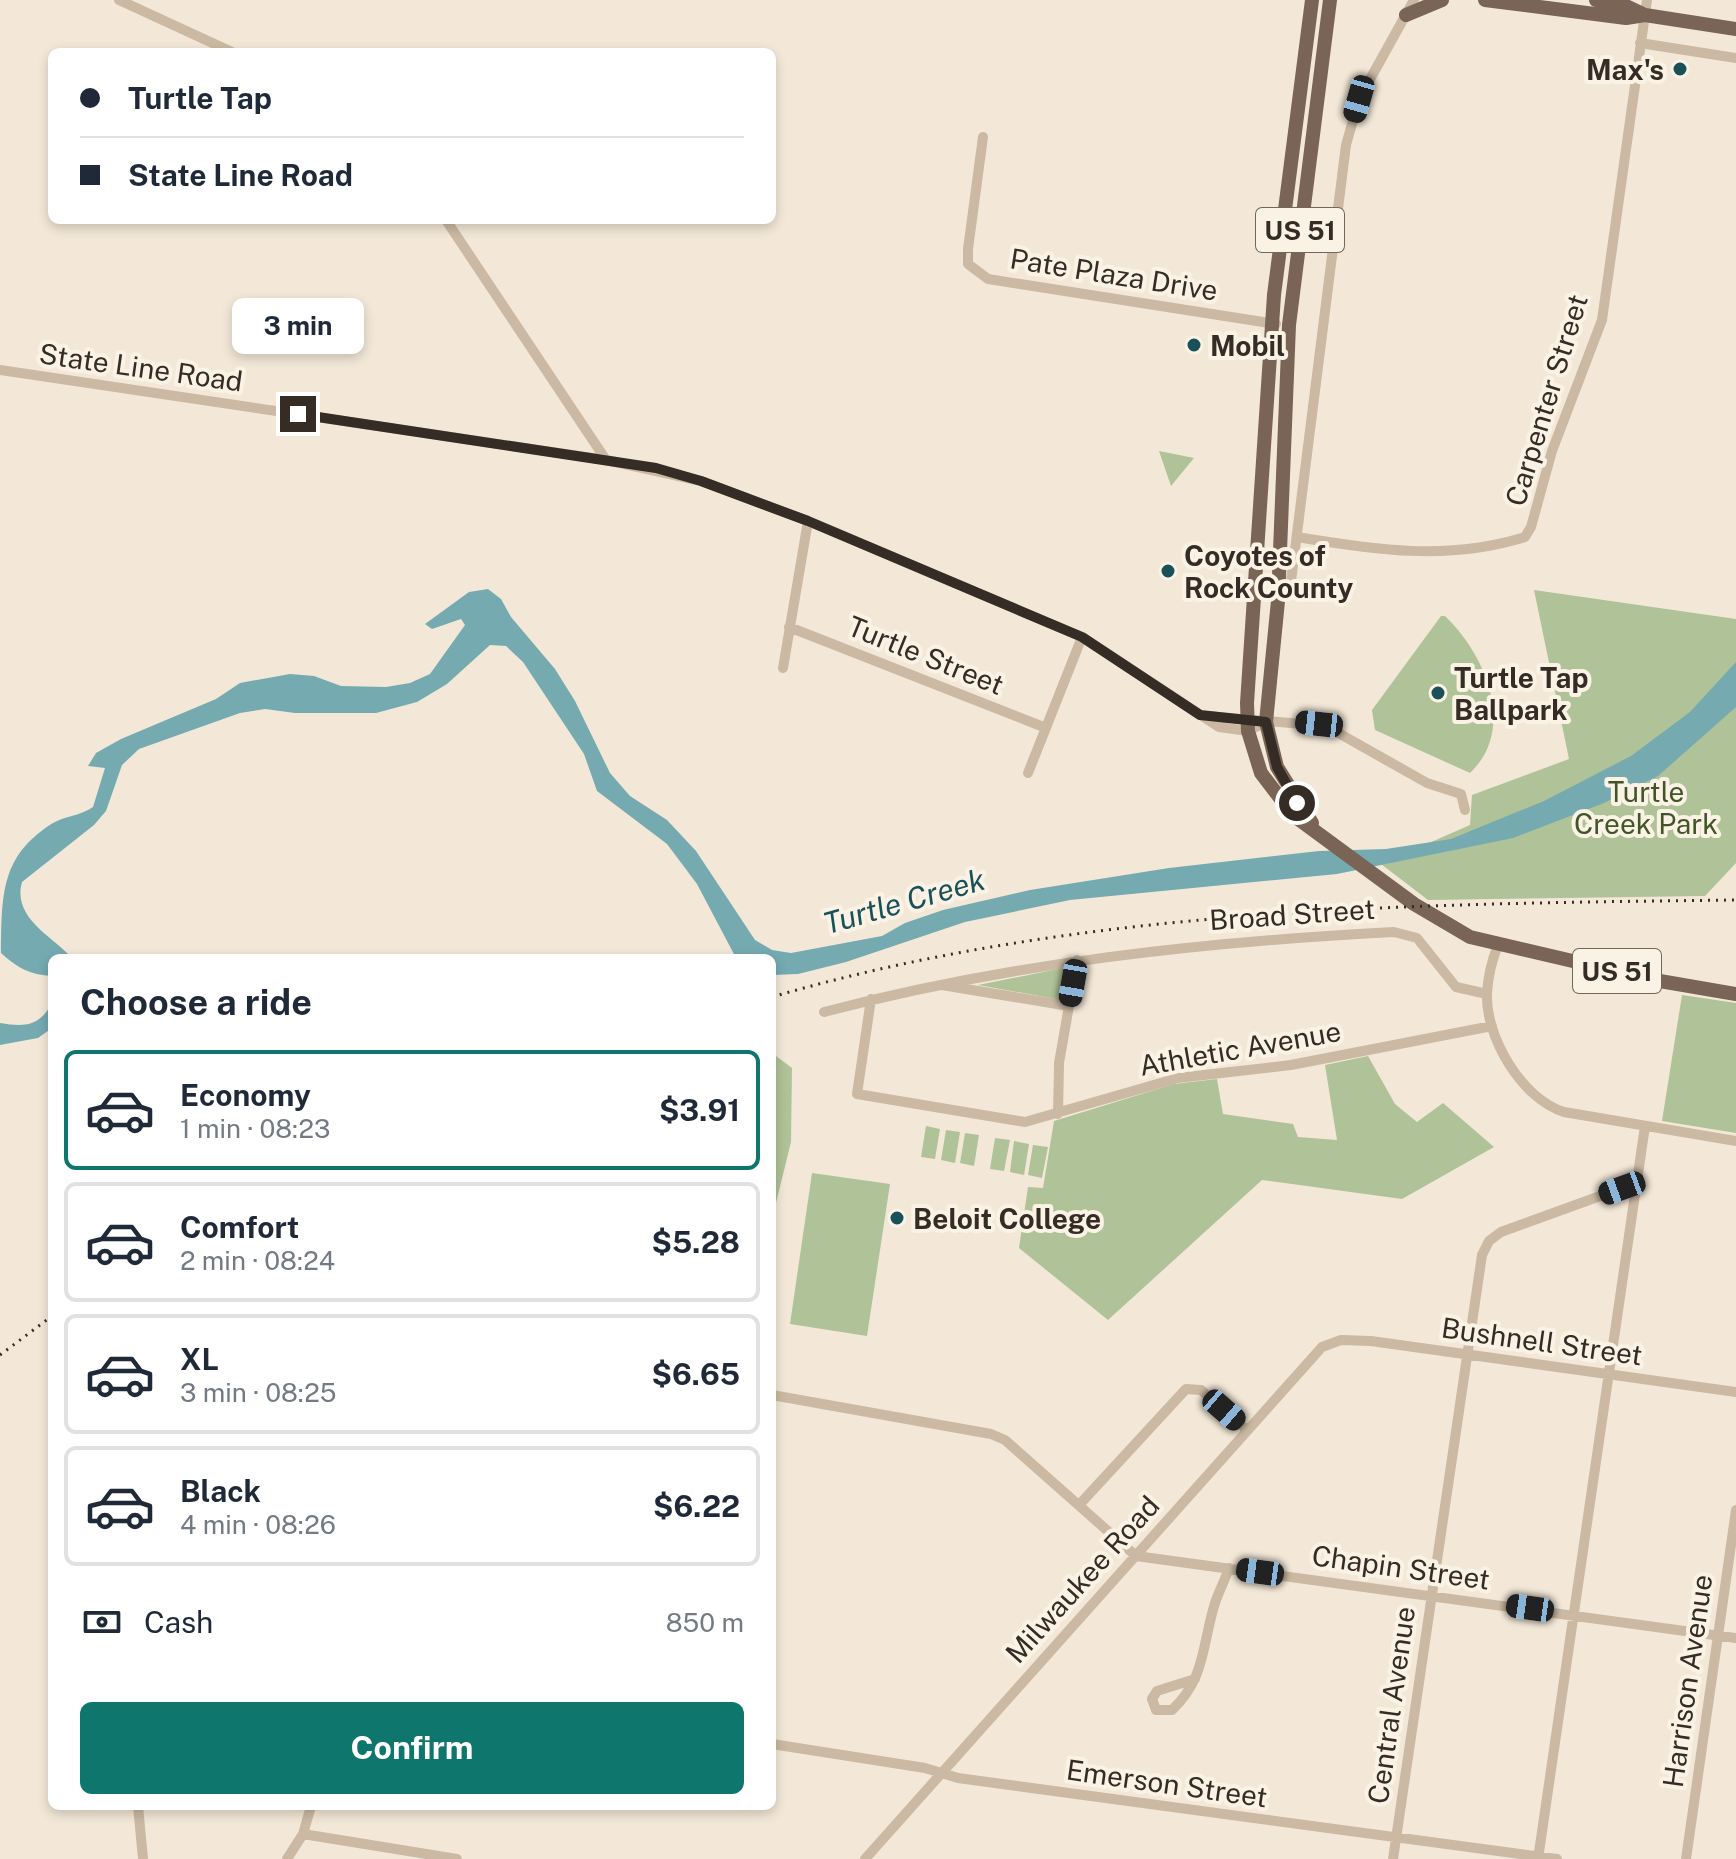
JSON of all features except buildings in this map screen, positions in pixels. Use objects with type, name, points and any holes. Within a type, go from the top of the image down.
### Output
[{"type":"main road","name":"US 51","points":[[1326,838],[1297,803],[1277,767],[1266,722],[1278,601],[1289,325],[1330,0]]},
{"type":"main road","points":[[1328,17],[1341,0]]},
{"type":"main road","points":[[1399,0],[1404,19],[1442,0]]},
{"type":"main road","points":[[1485,0],[1626,18],[1646,8]]},
{"type":"main road","points":[[1596,0],[1736,29]]},
{"type":"main road","name":"US 51","points":[[1309,3],[1271,323],[1248,725],[1253,753],[1267,785],[1293,815],[1377,877],[1470,937],[1654,980],[1736,994]]},
{"type":"street","points":[[119,0],[223,48]]},
{"type":"street","points":[[1278,601],[1290,589],[1326,284],[1346,145],[1359,99],[1414,0]]},
{"type":"street","name":"Carpenter Street","points":[[1297,537],[1428,554],[1459,552],[1525,537],[1537,510],[1552,451],[1577,379],[1602,320],[1646,8]]},
{"type":"street","points":[[1640,43],[1736,58]]},
{"type":"street","name":"Pate Plaza Drive","points":[[983,137],[968,249],[968,264],[978,275],[1289,325]]},
{"type":"street","points":[[449,224],[606,460]]},
{"type":"street","name":"State Line Road","points":[[0,370],[606,460],[701,481],[808,521],[1082,637],[1200,715],[1248,725]]},
{"type":"street","points":[[783,668],[808,521]]},
{"type":"street","name":"Turtle Street","points":[[789,627],[1046,728]]},
{"type":"street","points":[[1028,773],[1082,637]]},
{"type":"street","points":[[1248,725],[1266,722],[1326,726],[1427,783],[1461,794],[1465,810]]},
{"type":"street","name":"Broad Street","points":[[871,999],[932,984],[1077,960],[1334,936],[1402,933],[1417,938],[1449,981],[1487,994]]},
{"type":"street","points":[[1498,945],[1487,994],[1492,1026],[1516,1071],[1546,1105],[1564,1112],[1736,1141]]},
{"type":"street","points":[[1058,1114],[1059,1063],[1077,960]]},
{"type":"street","points":[[932,984],[1069,1006]]},
{"type":"street","points":[[824,1012],[871,999]]},
{"type":"street","name":"Athletic Avenue","points":[[871,999],[857,1094],[1010,1121],[1058,1114],[1178,1078],[1291,1065],[1492,1026]]},
{"type":"street","points":[[1539,1858],[1645,1126]]},
{"type":"street","name":"Central Avenue","points":[[1393,1859],[1482,1255],[1489,1241],[1501,1232],[1636,1183]]},
{"type":"street","name":"Bushnell Street","points":[[1341,1340],[1371,1341],[1736,1392]]},
{"type":"street","name":"Milwaukee Road","points":[[865,1859],[1311,1357],[1322,1347],[1341,1340]]},
{"type":"street","points":[[1079,1505],[1178,1395],[1190,1388],[1201,1390],[1247,1430]]},
{"type":"street","points":[[776,1396],[991,1434],[1005,1440],[1136,1556]]},
{"type":"street","name":"Harrison Avenue","points":[[1686,1859],[1736,1510]]},
{"type":"street","name":"Chapin Street","points":[[1136,1556],[1736,1638]]},
{"type":"street","points":[[1195,1679],[1229,1568]]},
{"type":"street","name":"Emerson Street","points":[[776,1745],[958,1778],[1557,1859]]},
{"type":"street","points":[[138,1810],[143,1859]]},
{"type":"street","points":[[287,1859],[303,1834],[310,1810]]},
{"type":"street","points":[[303,1834],[403,1854],[457,1859]]},
{"type":"green space","points":[[1159,451],[1194,458],[1171,486]]},
{"type":"green space","name":"Turtle Creek Park","points":[[1534,590],[1736,619],[1736,863],[1705,896],[1428,900],[1381,864],[1470,825],[1472,795],[1569,759]]},
{"type":"green space","name":"Turtle Tap Ballpark","points":[[1441,616],[1445,616],[1459,631],[1472,650],[1490,691],[1492,734],[1484,755],[1470,773],[1375,730],[1372,710]]},
{"type":"green space","points":[[1063,968],[1070,974],[1062,1000],[978,985]]},
{"type":"green space","points":[[1682,995],[1736,1003],[1736,1133],[1662,1121]]},
{"type":"green space","points":[[776,1056],[792,1068],[791,1142],[776,1203]]},
{"type":"green space","points":[[1368,1056],[1395,1104],[1417,1122],[1443,1103],[1494,1147],[1402,1199],[1262,1180],[1108,1320],[1019,1248],[1028,1187],[1043,1188],[1054,1121],[1174,1084],[1217,1079],[1223,1114],[1293,1124],[1298,1137],[1337,1140],[1325,1065]]},
{"type":"green space","points":[[926,1126],[940,1129],[935,1159],[921,1157]]},
{"type":"green space","points":[[946,1130],[960,1132],[955,1163],[941,1160]]},
{"type":"green space","points":[[965,1133],[979,1135],[974,1166],[960,1163]]},
{"type":"green space","points":[[995,1138],[1010,1140],[1004,1171],[990,1169]]},
{"type":"green space","points":[[1014,1141],[1029,1144],[1024,1175],[1010,1172]]},
{"type":"green space","points":[[1033,1145],[1048,1147],[1042,1178],[1028,1175]]},
{"type":"green space","points":[[812,1173],[890,1184],[867,1336],[790,1324]]},
{"type":"water","points":[[488,589],[501,599],[511,617],[555,669],[575,701],[610,773],[630,796],[667,820],[696,851],[755,940],[772,950],[791,953],[882,936],[905,923],[943,910],[1030,890],[1169,868],[1319,851],[1386,849],[1451,839],[1544,801],[1631,756],[1690,712],[1736,662],[1736,707],[1658,776],[1604,803],[1513,838],[1337,874],[1070,900],[965,922],[846,962],[798,974],[776,975],[776,954],[734,954],[697,884],[667,844],[597,791],[584,754],[523,662],[506,646],[490,645],[447,684],[417,702],[376,713],[295,713],[265,709],[240,713],[139,749],[122,765],[106,811],[94,825],[22,882],[20,895],[28,916],[68,954],[48,954],[48,975],[24,969],[1,953],[4,895],[14,863],[23,849],[53,823],[93,807],[105,768],[88,766],[96,753],[121,739],[216,699],[240,683],[290,674],[314,676],[341,686],[386,687],[410,683],[430,674],[465,625],[461,619],[432,629],[425,624],[469,592]]},
{"type":"water","points":[[47,1011],[48,1031],[38,1038],[0,1045],[0,1023],[30,1024]]},
{"type":"railway","points":[[776,996],[890,967],[1009,944],[1129,927],[1371,908],[1736,900]]},
{"type":"railway","points":[[0,1355],[48,1319]]},
{"type":"place","name":"Max's","points":[[1680,69]]},
{"type":"place","name":"Mobil","points":[[1194,345]]},
{"type":"place","name":"Coyotes of Rock County","points":[[1168,571]]},
{"type":"place","name":"Turtle Tap Ballpark","points":[[1438,693]]},
{"type":"place","name":"Beloit College","points":[[897,1218]]},
{"type":"route","points":[[298,414],[656,468],[701,481],[808,521],[1082,637],[1200,715],[1266,722],[1277,767],[1297,803]]},
{"type":"water label","name":"Turtle Creek","points":[[904,901]]}]
